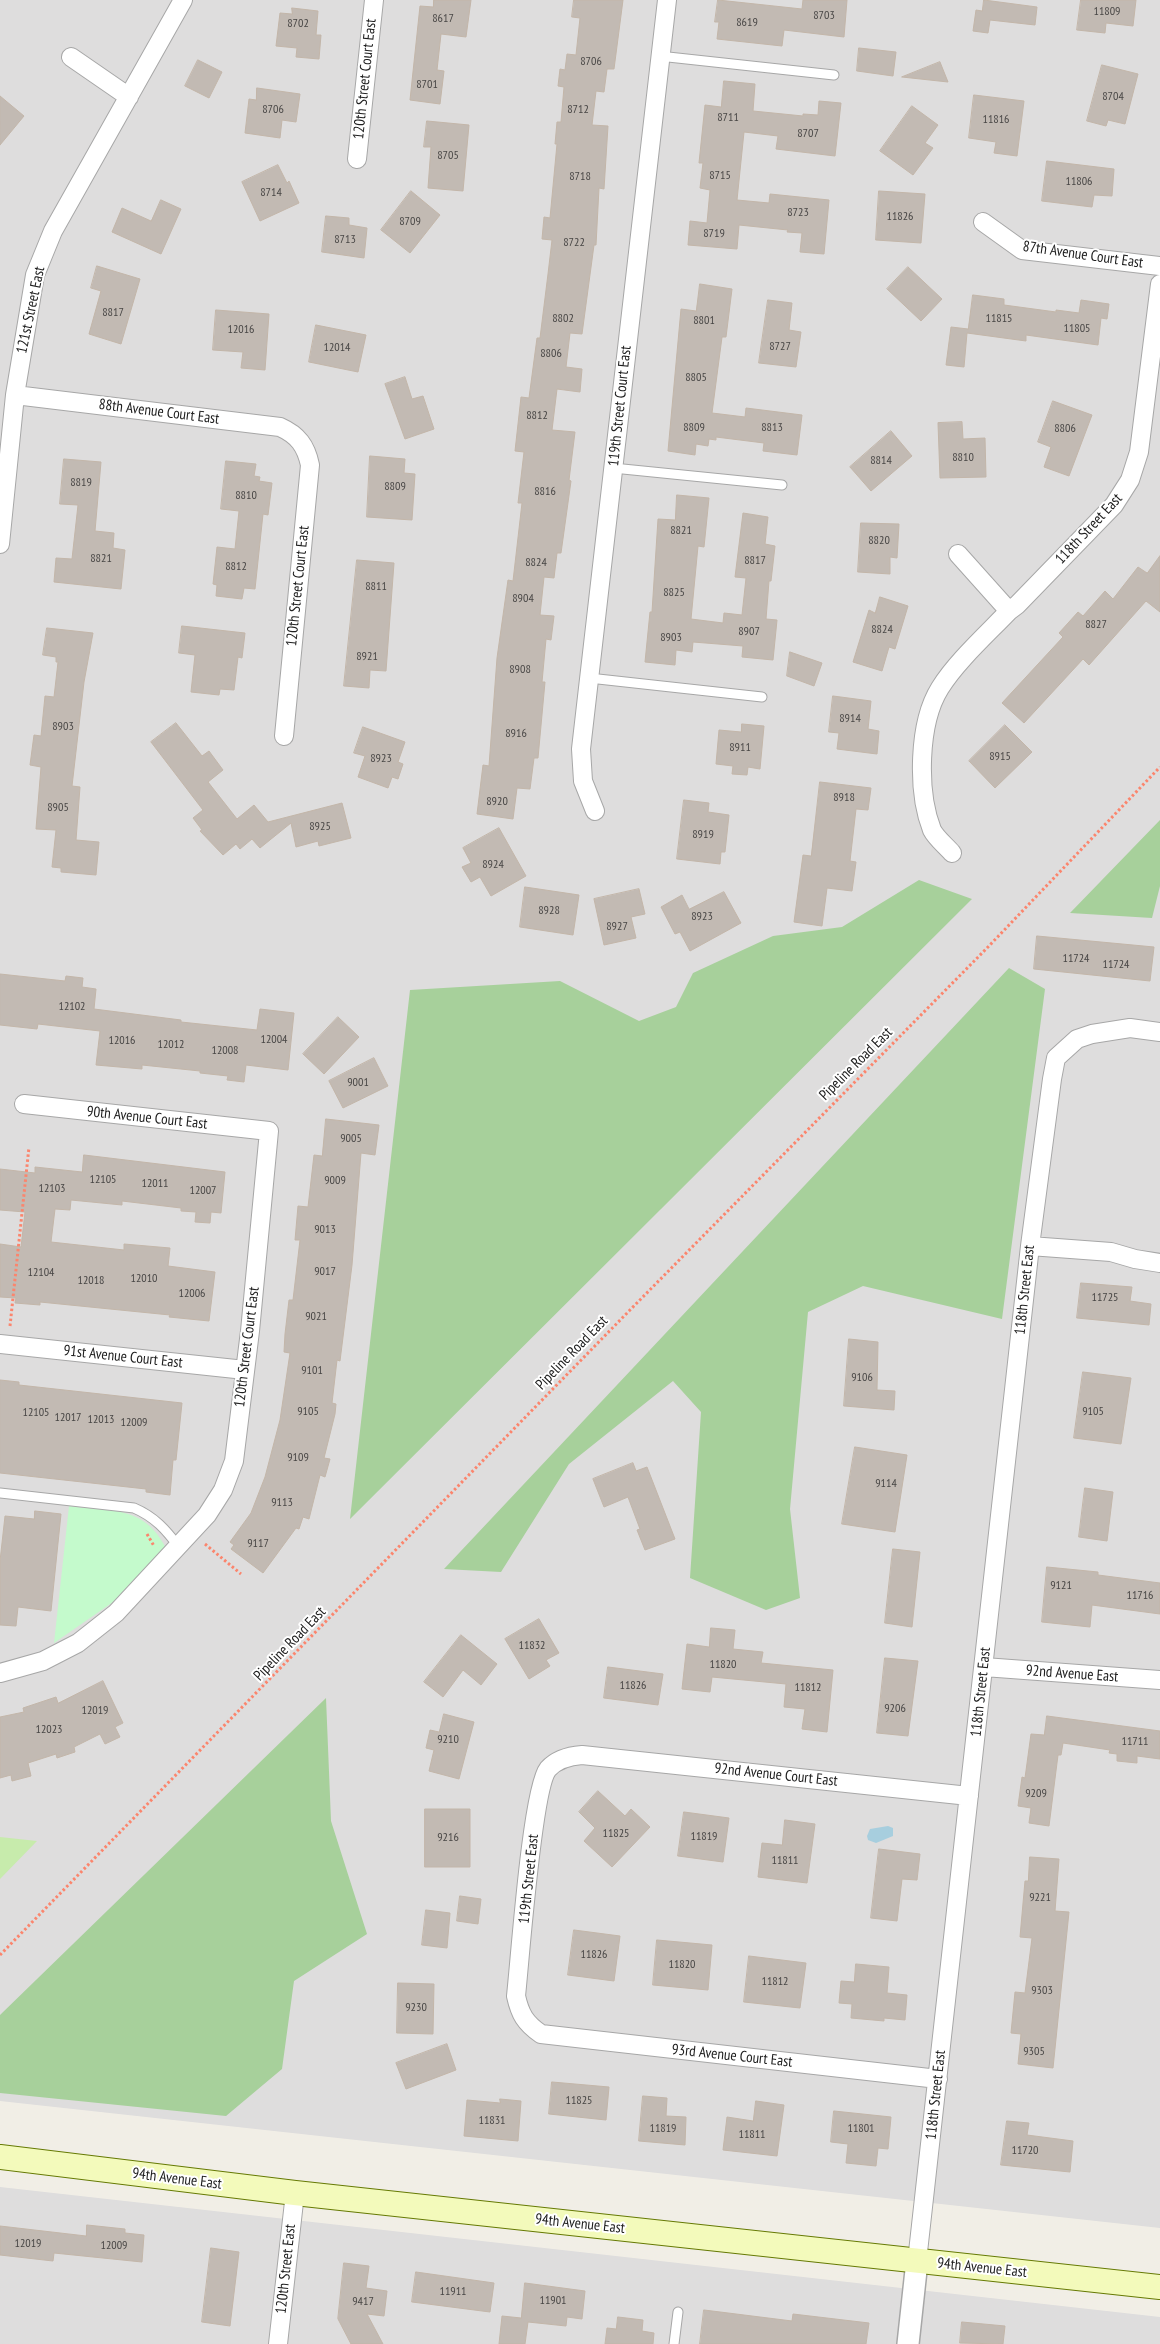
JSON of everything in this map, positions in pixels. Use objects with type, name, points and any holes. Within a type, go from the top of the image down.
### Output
[{"type":"main road","name":"94th Avenue East","points":[[0,2157],[295,2194],[1160,2287]]},
{"type":"street","name":"121st Street East","points":[[0,544],[15,395],[35,275],[53,231],[183,0]]},
{"type":"street","name":"120th Street Court East","points":[[357,158],[374,0]]},
{"type":"street","name":"119th Street Court East","points":[[595,811],[583,781],[581,749],[666,0]]},
{"type":"street","points":[[71,57],[129,97]]},
{"type":"street","name":"87th Avenue Court East","points":[[982,222],[1022,250],[1160,266]]},
{"type":"street","name":"118th Street East","points":[[952,853],[933,832],[927,812],[922,761],[927,716],[941,686],[1009,611],[1114,505],[1130,480],[1140,452],[1160,284]]},
{"type":"street","name":"88th Avenue Court East","points":[[15,395],[280,427],[300,439]]},
{"type":"street","name":"120th Street Court East","points":[[284,736],[310,465],[307,452],[300,439]]},
{"type":"street","points":[[958,554],[1009,611]]},
{"type":"street","name":"118th Street East","points":[[908,2344],[1030,1246],[1056,1058],[1078,1039],[1092,1034],[1130,1028],[1160,1032]]},
{"type":"street","name":"90th Avenue Court East","points":[[24,1104],[269,1131]]},
{"type":"street","name":"120th Street Court East","points":[[179,1547],[207,1516],[223,1490],[234,1461],[269,1131]]},
{"type":"street","points":[[1030,1246],[1111,1252],[1135,1259],[1160,1263]]},
{"type":"street","name":"91st Avenue Court East","points":[[0,1344],[245,1370]]},
{"type":"street","points":[[0,1673],[43,1661],[78,1643],[116,1613],[179,1547]]},
{"type":"street","name":"92nd Avenue East","points":[[984,1667],[1160,1680]]},
{"type":"street","name":"92nd Avenue Court East","points":[[582,1755],[969,1796]]},
{"type":"street","name":"119th Street East","points":[[529,2026],[519,2010],[516,1996],[536,1808],[547,1770],[566,1756],[582,1755]]},
{"type":"street","name":"93rd Avenue Court East","points":[[529,2026],[541,2034],[551,2036],[938,2079]]},
{"type":"street","name":"120th Street East","points":[[278,2344],[295,2194]]},
{"type":"lane","points":[[659,56],[834,75]]},
{"type":"lane","points":[[613,468],[782,485]]},
{"type":"lane","points":[[589,678],[762,697]]},
{"type":"lane","points":[[0,1493],[134,1508],[148,1514],[163,1527],[179,1547]]},
{"type":"lane","points":[[674,2344],[678,2312]]},
{"type":"path","name":"Pipeline Road East","points":[[0,1955],[623,1317],[988,947],[1160,767]]},
{"type":"path","points":[[10,1326],[29,1147]]},
{"type":"path","points":[[144,1531],[155,1549]]},
{"type":"path","points":[[204,1544],[241,1574]]},
{"type":"shaded area","points":[[0,0],[1160,0],[1160,2228],[0,2101]]},
{"type":"shaded area","points":[[0,2187],[1160,2317],[1160,2344],[0,2344]]},
{"type":"green space","points":[[1160,820],[1160,886],[1152,918],[1070,913]]},
{"type":"green space","points":[[919,880],[972,899],[350,1519],[410,990],[560,981],[639,1021],[676,1007],[693,973],[773,936],[842,927]]},
{"type":"green space","points":[[1009,968],[1045,989],[1002,1319],[863,1286],[808,1312],[790,1509],[800,1598],[766,1610],[690,1578],[701,1412],[673,1381],[569,1464],[501,1572],[444,1569]]},
{"type":"green space","points":[[69,1506],[113,1511],[137,1517],[148,1524],[166,1548],[116,1600],[54,1643]]},
{"type":"green space","points":[[326,1698],[331,1821],[367,1934],[294,1981],[282,2069],[226,2116],[0,2093],[0,2015]]},
{"type":"green space","points":[[0,1837],[37,1841],[0,1879]]},
{"type":"water","points":[[888,1826],[893,1828],[893,1836],[876,1843],[868,1840],[867,1836],[870,1829]]},
{"type":"building","points":[[434,0],[471,0],[466,37],[441,34],[437,70],[444,71],[440,104],[410,100],[420,6],[433,7]]},
{"type":"building","points":[[574,0],[623,0],[614,69],[607,69],[604,92],[596,91],[592,125],[608,126],[604,189],[599,188],[596,245],[594,245],[582,334],[570,333],[566,367],[582,369],[580,392],[557,389],[552,430],[575,432],[569,480],[571,481],[561,553],[557,553],[554,578],[544,577],[540,615],[554,616],[551,640],[546,639],[542,682],[545,682],[538,758],[534,758],[530,789],[517,788],[513,819],[477,814],[483,765],[489,766],[497,658],[508,580],[513,581],[522,503],[518,503],[524,452],[515,451],[521,397],[529,398],[537,338],[540,338],[552,240],[542,239],[544,217],[550,218],[557,144],[555,144],[557,122],[561,122],[564,87],[558,86],[560,69],[565,70],[567,54],[576,55],[580,18],[572,17]]},
{"type":"building","points":[[718,0],[802,9],[803,0],[847,0],[844,37],[784,30],[782,46],[717,39],[719,22],[715,22]]},
{"type":"building","points":[[984,0],[1037,7],[1035,25],[990,20],[988,33],[973,31],[976,10],[982,11]]},
{"type":"building","points":[[1081,0],[1136,0],[1133,26],[1106,23],[1105,33],[1077,30]]},
{"type":"building","points":[[292,8],[318,11],[316,35],[321,35],[319,59],[296,57],[297,48],[276,46],[280,13],[292,14]]},
{"type":"building","points":[[859,48],[896,52],[893,76],[857,71]]},
{"type":"building","points":[[198,60],[222,72],[209,98],[185,86]]},
{"type":"building","points":[[940,62],[948,82],[902,77]]},
{"type":"building","points":[[1102,65],[1138,74],[1125,124],[1108,120],[1106,126],[1087,121]]},
{"type":"building","points":[[724,81],[755,84],[753,111],[803,116],[803,114],[818,115],[819,101],[841,103],[835,156],[776,149],[778,136],[744,132],[737,200],[769,203],[770,194],[829,200],[824,254],[800,252],[802,233],[739,225],[737,249],[688,245],[690,221],[707,223],[710,190],[700,188],[703,163],[699,163],[705,105],[721,107]]},
{"type":"building","points":[[257,88],[300,94],[296,122],[282,120],[280,138],[245,133],[249,99],[256,100]]},
{"type":"building","points":[[974,95],[1024,101],[1017,156],[994,153],[996,142],[969,138]]},
{"type":"building","points":[[0,96],[24,116],[0,145]]},
{"type":"building","points":[[912,106],[938,125],[925,143],[933,148],[913,175],[880,151]]},
{"type":"building","points":[[427,121],[469,125],[463,191],[428,188],[431,147],[424,147]]},
{"type":"building","points":[[1047,161],[1114,169],[1112,196],[1094,195],[1092,207],[1042,201]]},
{"type":"building","points":[[278,165],[287,183],[289,181],[299,203],[260,221],[242,182]]},
{"type":"building","points":[[411,191],[440,215],[410,253],[381,230]]},
{"type":"building","points":[[879,191],[925,194],[921,243],[876,240]]},
{"type":"building","points":[[161,200],[181,209],[161,254],[112,232],[122,208],[151,221]]},
{"type":"building","points":[[326,216],[349,218],[349,225],[367,228],[364,258],[322,252]]},
{"type":"building","points":[[97,266],[140,279],[121,344],[89,334],[101,291],[91,288]]},
{"type":"building","points":[[908,267],[942,299],[921,321],[887,289]]},
{"type":"building","points":[[700,284],[732,289],[726,337],[722,337],[712,413],[745,417],[746,408],[802,415],[797,455],[763,451],[764,443],[716,437],[716,440],[709,439],[708,446],[696,444],[695,455],[668,451],[681,309],[696,311]]},
{"type":"building","points":[[973,295],[1004,299],[1004,305],[1056,312],[1056,310],[1079,313],[1081,300],[1109,304],[1107,319],[1101,318],[1098,345],[1026,335],[1026,341],[967,333],[964,367],[946,365],[951,327],[968,329]]},
{"type":"building","points":[[768,300],[792,303],[789,330],[801,332],[796,367],[759,363]]},
{"type":"building","points":[[216,310],[269,314],[265,370],[241,368],[243,352],[213,350]]},
{"type":"building","points":[[316,325],[366,335],[358,372],[309,362]]},
{"type":"building","points":[[405,377],[412,399],[423,396],[434,429],[405,439],[385,384]]},
{"type":"building","points":[[1053,401],[1092,415],[1069,476],[1044,467],[1051,447],[1038,442]]},
{"type":"building","points":[[962,422],[963,439],[985,438],[986,477],[940,478],[938,423]]},
{"type":"building","points":[[891,431],[912,456],[871,491],[850,467]]},
{"type":"building","points":[[370,456],[405,459],[404,473],[415,474],[412,520],[367,517]]},
{"type":"building","points":[[64,459],[101,462],[95,531],[114,533],[113,548],[125,550],[121,589],[54,582],[56,558],[72,559],[78,505],[60,504]]},
{"type":"building","points":[[226,461],[256,464],[254,476],[260,477],[259,481],[272,483],[268,515],[263,514],[255,589],[244,588],[242,599],[216,596],[217,585],[213,584],[217,547],[235,549],[239,511],[221,509]]},
{"type":"building","points":[[677,495],[709,498],[704,547],[698,546],[691,619],[723,623],[724,613],[742,615],[746,578],[735,577],[743,513],[768,517],[765,544],[775,546],[771,581],[769,581],[766,619],[777,620],[773,660],[742,657],[743,646],[693,642],[692,652],[676,650],[675,665],[645,662],[650,612],[652,612],[658,519],[675,520]]},
{"type":"building","points":[[861,523],[899,524],[897,558],[890,557],[890,574],[858,572]]},
{"type":"building","points":[[1160,556],[1160,612],[1146,601],[1089,665],[1083,659],[1024,723],[1002,703],[1063,637],[1059,633],[1078,612],[1083,616],[1105,591],[1113,599],[1138,567],[1147,573]]},
{"type":"building","points":[[357,560],[394,563],[386,671],[370,670],[369,688],[344,686]]},
{"type":"building","points":[[880,597],[908,606],[895,649],[889,647],[882,671],[853,662],[869,610],[875,613]]},
{"type":"building","points":[[182,626],[245,633],[242,658],[238,657],[234,690],[220,689],[219,695],[191,692],[195,655],[179,653]]},
{"type":"building","points":[[47,628],[93,633],[84,682],[72,786],[80,787],[76,840],[99,842],[96,875],[61,872],[61,868],[52,867],[56,830],[36,829],[41,767],[30,765],[34,735],[41,736],[45,696],[54,697],[58,662],[56,662],[56,657],[43,655]]},
{"type":"building","points":[[790,652],[822,663],[814,686],[787,676]]},
{"type":"building","points":[[833,696],[871,701],[868,729],[879,731],[877,754],[837,749],[839,733],[829,732]]},
{"type":"building","points":[[176,723],[202,756],[209,751],[223,770],[208,782],[237,819],[254,805],[268,822],[342,803],[351,838],[319,846],[318,841],[296,847],[291,823],[260,848],[252,839],[240,849],[236,844],[223,855],[200,831],[202,830],[193,818],[203,810],[151,742]]},
{"type":"building","points":[[742,724],[764,726],[760,769],[748,767],[747,775],[732,774],[733,766],[716,764],[719,730],[741,732]]},
{"type":"building","points":[[1005,725],[1032,752],[995,788],[969,761]]},
{"type":"building","points":[[363,727],[405,742],[398,762],[403,764],[398,779],[392,777],[388,788],[358,777],[365,756],[354,753]]},
{"type":"building","points":[[820,782],[871,788],[868,810],[856,809],[850,861],[856,862],[852,891],[827,888],[822,926],[794,922],[803,855],[811,856]]},
{"type":"building","points":[[684,800],[709,803],[708,812],[729,815],[725,852],[721,852],[720,864],[677,859]]},
{"type":"building","points":[[499,828],[526,876],[491,896],[480,877],[471,882],[462,867],[471,863],[463,848]]},
{"type":"building","points":[[525,887],[579,895],[573,935],[520,927]]},
{"type":"building","points":[[639,889],[645,914],[631,917],[636,938],[604,945],[594,899]]},
{"type":"building","points":[[724,892],[741,923],[690,951],[680,932],[675,934],[661,907],[682,895],[689,909]]},
{"type":"building","points":[[1037,936],[1154,947],[1150,981],[1034,969]]},
{"type":"building","points":[[0,974],[65,981],[66,976],[83,978],[82,987],[96,989],[94,1009],[181,1020],[181,1022],[257,1030],[260,1009],[294,1013],[288,1070],[246,1065],[244,1082],[227,1080],[228,1076],[200,1073],[200,1071],[142,1065],[142,1069],[96,1065],[100,1031],[38,1024],[37,1029],[0,1025]]},
{"type":"building","points":[[338,1017],[359,1037],[324,1074],[303,1054]]},
{"type":"building","points":[[374,1058],[388,1086],[343,1108],[329,1081]]},
{"type":"building","points":[[326,1119],[379,1125],[375,1155],[361,1153],[352,1265],[340,1361],[337,1360],[332,1403],[336,1404],[335,1414],[324,1458],[330,1459],[325,1477],[320,1475],[309,1519],[303,1517],[299,1529],[296,1528],[263,1573],[231,1549],[234,1545],[230,1542],[251,1513],[265,1477],[280,1420],[290,1353],[284,1352],[285,1334],[289,1300],[293,1300],[300,1240],[295,1240],[298,1206],[308,1207],[314,1155],[322,1156]]},
{"type":"building","points":[[84,1155],[225,1172],[221,1213],[211,1212],[210,1223],[195,1222],[196,1212],[181,1211],[181,1208],[122,1201],[122,1205],[71,1200],[70,1210],[55,1209],[51,1242],[124,1250],[124,1244],[170,1248],[168,1266],[215,1272],[209,1321],[169,1317],[170,1315],[40,1302],[40,1305],[15,1303],[16,1298],[0,1297],[0,1244],[21,1247],[25,1212],[0,1210],[0,1169],[35,1173],[35,1167],[82,1172]]},
{"type":"building","points":[[1081,1283],[1132,1287],[1130,1301],[1151,1304],[1149,1325],[1077,1318]]},
{"type":"building","points":[[849,1339],[878,1342],[877,1390],[895,1391],[894,1410],[844,1406]]},
{"type":"building","points":[[1083,1372],[1131,1378],[1121,1444],[1074,1438]]},
{"type":"building","points":[[0,1380],[19,1382],[19,1385],[182,1403],[176,1460],[173,1460],[170,1495],[146,1492],[146,1489],[0,1473]]},
{"type":"building","points":[[855,1447],[907,1455],[895,1532],[842,1524]]},
{"type":"building","points":[[633,1463],[636,1471],[647,1467],[675,1539],[645,1550],[637,1530],[640,1529],[628,1497],[604,1507],[593,1479]]},
{"type":"building","points":[[1085,1488],[1113,1492],[1107,1541],[1079,1537]]},
{"type":"building","points":[[35,1511],[61,1514],[51,1611],[18,1607],[16,1626],[0,1625],[0,1561],[5,1516],[34,1519]]},
{"type":"building","points":[[893,1549],[920,1552],[912,1627],[885,1623]]},
{"type":"building","points":[[1047,1567],[1098,1572],[1098,1575],[1160,1583],[1160,1614],[1092,1605],[1090,1627],[1042,1622]]},
{"type":"building","points":[[539,1619],[559,1653],[546,1660],[550,1666],[529,1679],[505,1639]]},
{"type":"building","points":[[711,1628],[735,1630],[733,1649],[763,1652],[761,1663],[833,1670],[827,1732],[802,1729],[805,1709],[784,1707],[786,1684],[712,1677],[710,1692],[682,1689],[687,1644],[709,1647]]},
{"type":"building","points":[[461,1635],[497,1664],[481,1685],[463,1670],[443,1697],[424,1682]]},
{"type":"building","points":[[885,1658],[918,1661],[908,1736],[877,1733]]},
{"type":"building","points":[[608,1667],[663,1674],[658,1705],[604,1698]]},
{"type":"building","points":[[103,1681],[123,1723],[115,1727],[120,1737],[105,1744],[100,1734],[74,1747],[75,1752],[57,1758],[56,1754],[28,1763],[31,1776],[12,1781],[11,1775],[0,1778],[0,1717],[24,1712],[23,1708],[56,1697],[58,1703]]},
{"type":"building","points":[[444,1714],[474,1722],[459,1779],[429,1771],[434,1750],[426,1748],[430,1730],[439,1732]]},
{"type":"building","points":[[1047,1716],[1160,1731],[1160,1759],[1137,1756],[1137,1763],[1117,1761],[1117,1754],[1109,1753],[1110,1750],[1063,1743],[1061,1755],[1058,1755],[1049,1826],[1029,1823],[1031,1808],[1018,1806],[1022,1777],[1025,1778],[1031,1734],[1044,1735]]},
{"type":"building","points":[[598,1791],[625,1816],[631,1809],[650,1827],[612,1867],[584,1841],[595,1828],[579,1812]]},
{"type":"building","points":[[425,1809],[470,1809],[470,1867],[425,1867]]},
{"type":"building","points":[[684,1812],[729,1818],[723,1862],[678,1856]]},
{"type":"building","points":[[785,1820],[815,1824],[807,1883],[758,1877],[762,1843],[782,1845]]},
{"type":"building","points":[[879,1849],[920,1854],[917,1880],[902,1879],[897,1921],[871,1918]]},
{"type":"building","points":[[1030,1857],[1059,1859],[1055,1911],[1069,1912],[1053,2068],[1018,2064],[1021,2034],[1011,2033],[1015,1992],[1025,1993],[1032,1938],[1020,1937],[1025,1881],[1028,1881]]},
{"type":"building","points":[[460,1896],[481,1899],[478,1924],[457,1921]]},
{"type":"building","points":[[426,1910],[450,1913],[447,1948],[422,1945]]},
{"type":"building","points":[[574,1930],[620,1936],[614,1981],[568,1975]]},
{"type":"building","points":[[657,1940],[712,1945],[708,1990],[653,1985]]},
{"type":"building","points":[[749,1956],[806,1963],[800,2008],[744,2002]]},
{"type":"building","points":[[856,1964],[889,1967],[887,1993],[907,1995],[905,2020],[884,2018],[884,2021],[851,2018],[852,2004],[839,2003],[841,1981],[854,1982]]},
{"type":"building","points":[[398,1983],[434,1984],[433,2034],[397,2033]]},
{"type":"building","points":[[447,2044],[456,2070],[406,2089],[396,2063]]},
{"type":"building","points":[[552,2082],[609,2087],[606,2120],[549,2114]]},
{"type":"building","points":[[643,2096],[667,2098],[666,2116],[686,2117],[685,2145],[639,2141]]},
{"type":"building","points":[[500,2099],[521,2101],[518,2141],[464,2136],[467,2100],[500,2103]]},
{"type":"building","points":[[756,2101],[784,2105],[777,2156],[723,2150],[727,2117],[753,2121]]},
{"type":"building","points":[[834,2111],[891,2117],[888,2149],[878,2148],[876,2166],[846,2163],[848,2144],[831,2142]]},
{"type":"building","points":[[1007,2121],[1029,2123],[1027,2135],[1073,2141],[1070,2172],[1001,2165]]},
{"type":"building","points":[[87,2225],[125,2229],[125,2233],[144,2235],[142,2262],[54,2253],[53,2261],[0,2255],[0,2226],[86,2236]]},
{"type":"building","points":[[211,2248],[239,2252],[230,2326],[202,2322]]},
{"type":"building","points":[[344,2263],[369,2266],[366,2288],[387,2291],[384,2316],[367,2314],[383,2344],[351,2344],[338,2319]]},
{"type":"building","points":[[416,2272],[494,2283],[490,2312],[412,2302]]},
{"type":"building","points":[[525,2283],[585,2291],[582,2319],[567,2317],[566,2326],[528,2322],[525,2344],[499,2344],[502,2316],[521,2318]]},
{"type":"building","points":[[704,2310],[792,2321],[793,2314],[869,2323],[866,2344],[700,2344]]},
{"type":"building","points":[[618,2317],[643,2320],[642,2331],[654,2333],[653,2344],[605,2344],[607,2328],[616,2329]]},
{"type":"building","points":[[962,2322],[1005,2326],[1003,2344],[960,2343]]}]
